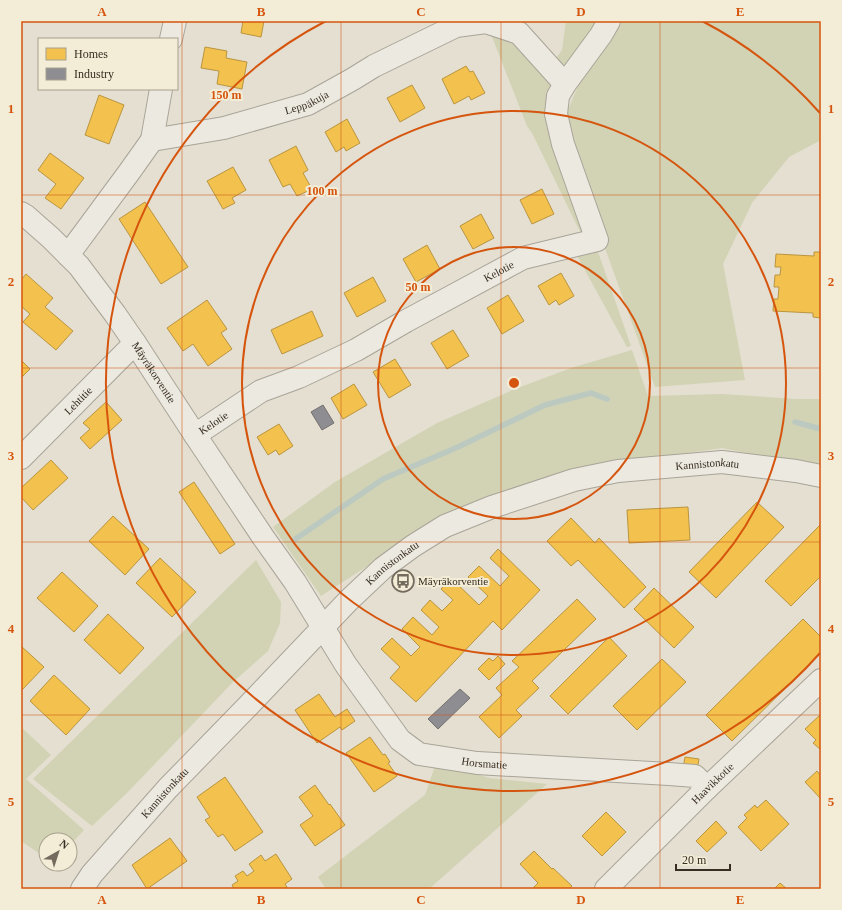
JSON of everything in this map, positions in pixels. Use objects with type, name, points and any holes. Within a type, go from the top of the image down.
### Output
[{"type":"street","points":[[171,38],[175,21]]},
{"type":"street","name":"Kelotie","points":[[195,435],[261,392],[299,377],[356,350],[523,258],[597,240],[563,144],[556,114],[558,96],[601,35],[609,21]]},
{"type":"street","name":"Leppäkuja","points":[[152,140],[224,128],[308,104],[374,66],[456,26],[486,22],[519,33],[565,84]]},
{"type":"street","points":[[68,254],[152,140],[161,90]]},
{"type":"street","name":"Mäyräkorventie","points":[[21,214],[26,216],[51,238],[79,266],[135,343],[323,626]]},
{"type":"street","name":"Lehtitie","points":[[21,458],[135,343]]},
{"type":"street","name":"Kannistonkatu","points":[[82,889],[92,874],[168,788],[349,600],[383,568],[412,546],[445,526],[492,507],[574,480],[618,471],[722,462],[796,471],[821,476]]},
{"type":"street","name":"Horsmatie","points":[[323,626],[346,665],[400,740],[419,754],[477,763],[695,776],[707,788]]},
{"type":"street","name":"Haavikkotie","points":[[606,889],[707,788],[821,680]]},
{"type":"green space","points":[[566,21],[615,21],[561,108],[559,141],[631,346],[627,347],[574,250],[587,246],[532,133],[527,126],[487,24],[554,61],[562,50]]},
{"type":"green space","points":[[623,21],[821,21],[821,140],[789,157],[752,203],[723,264],[745,380],[655,387],[568,145],[568,110],[580,81]]},
{"type":"green space","points":[[632,350],[648,396],[722,394],[796,399],[821,399],[821,468],[722,448],[572,470],[445,516],[321,596],[273,527],[335,482],[437,423],[515,389],[571,368]]},
{"type":"green space","points":[[256,560],[281,602],[280,623],[268,651],[233,682],[127,793],[92,826],[33,779]]},
{"type":"green space","points":[[21,727],[51,755],[26,779],[84,830],[78,836],[78,832],[38,832],[38,853],[21,841]]},
{"type":"green space","points":[[438,757],[456,767],[489,778],[547,784],[429,889],[326,889],[318,877],[425,795]]},
{"type":"building: Homes","points":[[243,21],[264,21],[261,37],[241,33]]},
{"type":"building: Homes","points":[[205,47],[227,51],[226,58],[247,62],[242,89],[217,84],[219,71],[201,68]]},
{"type":"building: Homes","points":[[466,66],[470,72],[473,71],[485,93],[471,100],[469,96],[454,104],[442,79]]},
{"type":"building: Homes","points":[[412,85],[425,108],[400,122],[387,98]]},
{"type":"building: Homes","points":[[99,95],[124,105],[109,144],[85,135]]},
{"type":"building: Homes","points":[[347,119],[360,143],[346,151],[344,147],[336,152],[325,132]]},
{"type":"building: Homes","points":[[296,146],[308,170],[303,173],[312,189],[297,196],[290,184],[283,187],[269,160]]},
{"type":"building: Homes","points":[[50,153],[84,178],[61,209],[45,198],[56,184],[38,170]]},
{"type":"building: Homes","points":[[233,167],[246,190],[232,198],[235,203],[223,209],[207,181]]},
{"type":"building: Homes","points":[[542,189],[554,214],[532,224],[520,200]]},
{"type":"building: Homes","points":[[145,202],[188,267],[161,284],[119,219]]},
{"type":"building: Homes","points":[[481,214],[494,238],[473,249],[460,226]]},
{"type":"building: Homes","points":[[427,245],[440,269],[416,282],[403,259]]},
{"type":"building: Homes","points":[[814,252],[821,252],[821,318],[813,317],[813,313],[773,311],[774,299],[778,299],[779,287],[774,287],[775,275],[780,275],[781,267],[775,267],[776,254],[814,256]]},
{"type":"building: Homes","points":[[561,273],[574,296],[559,305],[556,300],[549,305],[538,286]]},
{"type":"building: Homes","points":[[26,274],[53,298],[45,307],[73,331],[56,350],[23,322],[30,314],[21,306],[21,280]]},
{"type":"building: Homes","points":[[373,277],[386,301],[357,317],[344,293]]},
{"type":"building: Homes","points":[[508,295],[524,321],[502,334],[487,308]]},
{"type":"building: Homes","points":[[207,300],[227,329],[221,333],[232,349],[208,366],[193,344],[183,351],[167,328]]},
{"type":"building: Homes","points":[[312,311],[323,336],[282,354],[271,330]]},
{"type":"building: Homes","points":[[453,330],[469,356],[447,369],[431,343]]},
{"type":"building: Homes","points":[[395,359],[411,385],[389,398],[373,372]]},
{"type":"building: Homes","points":[[21,360],[30,369],[21,378]]},
{"type":"building: Homes","points":[[354,384],[367,405],[343,419],[331,398]]},
{"type":"building: Homes","points":[[106,402],[122,420],[90,449],[80,438],[90,429],[83,423]]},
{"type":"building: Homes","points":[[279,424],[293,446],[279,455],[276,450],[268,455],[257,437]]},
{"type":"building: Homes","points":[[51,460],[68,478],[33,510],[21,497],[21,488]]},
{"type":"building: Homes","points":[[194,482],[235,544],[220,554],[179,492]]},
{"type":"building: Homes","points":[[757,502],[784,527],[716,598],[689,572]]},
{"type":"building: Homes","points":[[688,507],[690,540],[629,543],[627,510]]},
{"type":"building: Homes","points":[[113,516],[149,549],[125,575],[89,541]]},
{"type":"building: Homes","points":[[571,518],[595,543],[599,538],[646,587],[624,608],[578,560],[571,566],[547,541]]},
{"type":"building: Homes","points":[[821,524],[821,576],[791,606],[765,581]]},
{"type":"building: Homes","points":[[498,549],[540,590],[502,630],[493,621],[416,702],[390,678],[400,667],[381,649],[392,638],[411,656],[420,647],[402,629],[413,617],[432,635],[439,627],[421,610],[430,600],[442,611],[453,600],[441,589],[451,578],[479,605],[488,596],[468,577],[479,566],[500,586],[509,576],[490,558]]},
{"type":"building: Homes","points":[[160,558],[196,592],[172,617],[136,583]]},
{"type":"building: Homes","points":[[62,572],[98,606],[74,632],[37,598]]},
{"type":"building: Homes","points":[[654,588],[694,627],[674,648],[634,609]]},
{"type":"building: Homes","points":[[577,599],[596,619],[532,681],[539,688],[516,710],[522,716],[499,738],[479,717],[502,695],[496,688],[519,667],[512,661]]},
{"type":"building: Homes","points":[[108,614],[144,648],[120,674],[84,640]]},
{"type":"building: Homes","points":[[803,619],[821,637],[821,653],[732,741],[706,715]]},
{"type":"building: Homes","points":[[609,637],[627,656],[568,714],[550,696]]},
{"type":"building: Homes","points":[[21,646],[44,667],[21,691]]},
{"type":"building: Homes","points":[[498,656],[505,664],[489,680],[478,669],[489,658],[493,661]]},
{"type":"building: Homes","points":[[662,659],[686,682],[637,730],[613,706]]},
{"type":"building: Homes","points":[[54,675],[90,709],[66,735],[30,701]]},
{"type":"building: Homes","points":[[319,694],[335,717],[347,709],[355,721],[342,730],[340,727],[317,743],[295,710]]},
{"type":"building: Homes","points":[[821,714],[821,750],[813,743],[816,740],[805,729]]},
{"type":"building: Homes","points":[[370,737],[383,755],[385,754],[390,762],[388,763],[397,776],[374,792],[346,753]]},
{"type":"building: Homes","points":[[685,757],[699,759],[697,771],[683,769]]},
{"type":"building: Homes","points":[[817,771],[821,776],[821,799],[805,782]]},
{"type":"building: Homes","points":[[225,777],[263,832],[235,851],[223,834],[218,837],[205,820],[210,817],[197,797]]},
{"type":"building: Homes","points":[[315,785],[345,825],[315,846],[300,825],[313,816],[299,797]]},
{"type":"building: Homes","points":[[766,800],[789,824],[761,851],[738,827],[747,818],[744,815],[755,805],[757,808]]},
{"type":"building: Homes","points":[[606,812],[626,832],[602,856],[582,836]]},
{"type":"building: Homes","points":[[716,821],[727,833],[707,852],[696,841]]},
{"type":"building: Homes","points":[[170,838],[187,861],[147,889],[132,865]]},
{"type":"building: Homes","points":[[534,851],[572,886],[569,889],[532,889],[538,883],[520,864]]},
{"type":"building: Homes","points":[[276,854],[292,879],[285,884],[288,889],[234,889],[232,885],[238,881],[235,876],[243,871],[247,876],[254,871],[249,864],[261,855],[265,861]]},
{"type":"building: Homes","points":[[780,883],[787,889],[774,889]]},
{"type":"building: Industry","points":[[323,405],[334,423],[322,430],[311,412]]},
{"type":"building: Industry","points":[[460,689],[470,698],[438,729],[428,719]]},
{"type":"waterway","points":[[294,540],[383,479],[458,447],[545,405],[591,393],[607,399]]},
{"type":"waterway","points":[[795,422],[821,429]]},
{"type":"place","name":"Mäyräkorventie","points":[[403,581]]}]
